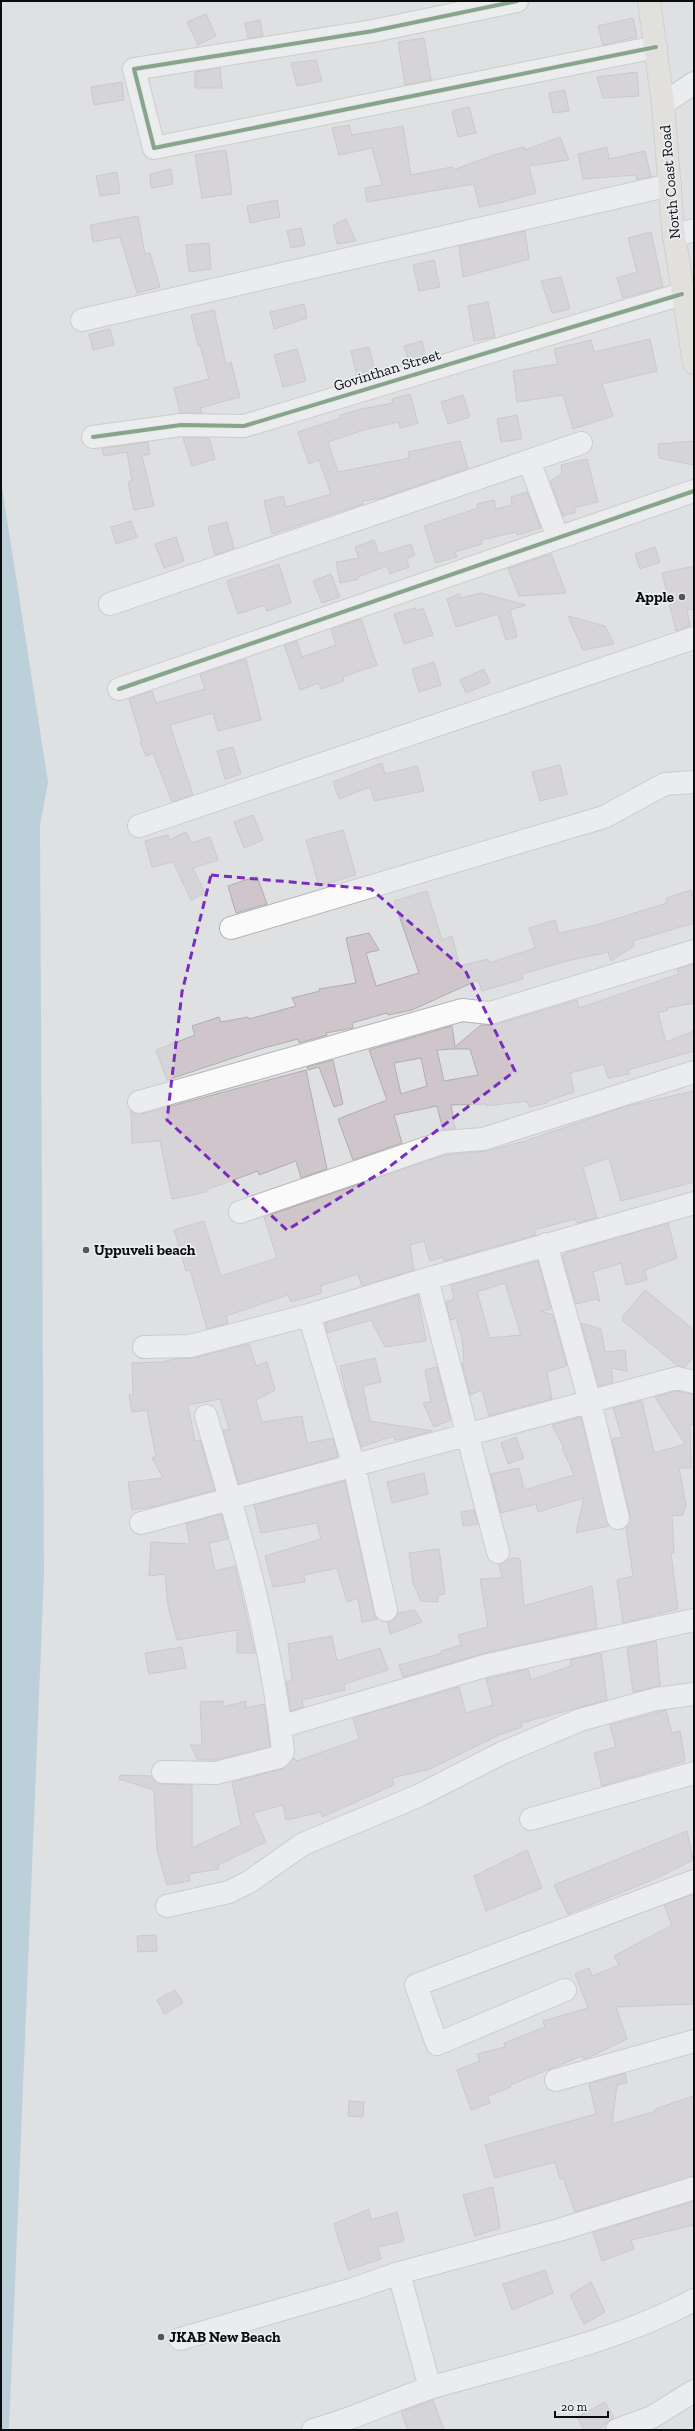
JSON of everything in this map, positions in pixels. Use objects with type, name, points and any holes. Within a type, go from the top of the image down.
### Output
[{"type":"main road","name":"North Coast Road","points":[[649,1],[663,104],[670,185],[684,233],[682,294],[690,323],[694,363]]},
{"type":"street","points":[[517,1],[373,31],[134,69],[154,148],[656,47]]},
{"type":"street","points":[[663,104],[694,83]]},
{"type":"street","points":[[82,320],[670,185]]},
{"type":"street","name":"Govinthan Street","points":[[93,437],[181,425],[244,426],[682,294]]},
{"type":"street","points":[[110,604],[581,443]]},
{"type":"street","points":[[529,462],[558,538]]},
{"type":"street","points":[[119,689],[694,491]]},
{"type":"street","points":[[139,826],[694,638]]},
{"type":"street","points":[[231,928],[604,817],[665,784],[694,782]]},
{"type":"street","points":[[139,1102],[462,1010],[490,1013],[694,951]]},
{"type":"street","points":[[240,1212],[444,1142],[483,1138],[694,1072]]},
{"type":"street","points":[[144,1348],[190,1346],[309,1315],[546,1244],[694,1203]]},
{"type":"street","points":[[546,1244],[590,1402],[618,1518]]},
{"type":"street","points":[[427,1279],[498,1552]]},
{"type":"street","points":[[309,1315],[354,1466],[386,1610]]},
{"type":"street","points":[[142,1523],[677,1378],[694,1382]]},
{"type":"street","points":[[163,1772],[216,1773],[279,1757],[283,1752],[263,1627],[230,1499],[206,1416]]},
{"type":"street","points":[[280,1727],[488,1665],[694,1620]]},
{"type":"street","points":[[167,1906],[229,1892],[249,1882],[303,1844],[418,1796],[502,1753],[580,1720],[656,1699],[694,1694]]},
{"type":"street","points":[[531,1819],[694,1773]]},
{"type":"street","points":[[565,1990],[437,2044],[416,1985],[694,1881]]},
{"type":"street","points":[[556,2080],[694,2041]]},
{"type":"street","points":[[180,2339],[353,2289],[399,2273],[559,2230],[694,2188]]},
{"type":"street","points":[[399,2273],[430,2388]]},
{"type":"street","points":[[312,2430],[340,2423],[379,2406],[430,2388],[599,2339],[658,2320],[694,2300]]},
{"type":"street","points":[[617,2430],[652,2417],[694,2391]]},
{"type":"highlighted area","points":[[211,875],[371,889],[465,970],[515,1071],[385,1170],[287,1230],[167,1120],[182,992]]},
{"type":"water","points":[[1,481],[48,782],[40,825],[44,1574],[9,2430],[1,2430]]},
{"type":"building","points":[[206,14],[216,36],[198,45],[187,22]]},
{"type":"building","points":[[633,18],[637,37],[603,45],[598,26]]},
{"type":"building","points":[[260,20],[263,36],[248,38],[245,23]]},
{"type":"building","points":[[424,38],[431,80],[405,85],[398,42]]},
{"type":"building","points":[[316,60],[322,81],[297,86],[291,63]]},
{"type":"building","points":[[220,68],[222,88],[195,88],[195,72]]},
{"type":"building","points":[[637,72],[639,96],[603,98],[597,77]]},
{"type":"building","points":[[122,82],[124,100],[94,105],[91,87]]},
{"type":"building","points":[[565,90],[569,111],[553,113],[549,93]]},
{"type":"building","points":[[469,107],[476,133],[458,137],[452,111]]},
{"type":"building","points":[[349,125],[352,135],[403,126],[411,175],[452,167],[453,170],[497,154],[524,147],[525,150],[560,137],[569,160],[529,166],[536,193],[495,204],[479,207],[474,184],[367,202],[365,188],[382,185],[372,148],[339,155],[332,128]]},
{"type":"building","points":[[607,147],[609,159],[645,151],[651,177],[637,180],[636,175],[583,179],[578,154]]},
{"type":"building","points":[[226,150],[232,194],[202,198],[195,155]]},
{"type":"building","points":[[171,169],[173,184],[151,188],[150,174]]},
{"type":"building","points":[[117,172],[120,193],[100,196],[96,176]]},
{"type":"building","points":[[277,200],[280,217],[250,223],[247,206]]},
{"type":"building","points":[[138,216],[145,254],[150,253],[160,287],[137,293],[120,237],[93,242],[90,225]]},
{"type":"building","points":[[346,219],[356,241],[337,244],[333,225]]},
{"type":"building","points":[[301,228],[305,245],[291,248],[287,231]]},
{"type":"building","points":[[525,231],[529,259],[463,277],[459,246]]},
{"type":"building","points":[[651,232],[663,287],[623,298],[617,278],[637,272],[628,238]]},
{"type":"building","points":[[209,243],[211,269],[189,272],[186,245]]},
{"type":"building","points":[[434,260],[440,287],[419,291],[413,265]]},
{"type":"building","points":[[561,277],[570,309],[552,313],[541,281]]},
{"type":"building","points":[[488,302],[495,337],[474,341],[468,306]]},
{"type":"building","points":[[304,304],[307,318],[274,329],[270,312]]},
{"type":"building","points":[[214,310],[226,364],[231,362],[240,397],[200,408],[202,413],[180,413],[174,388],[209,379],[200,345],[198,346],[191,315]]},
{"type":"building","points":[[110,329],[114,345],[93,350],[89,334]]},
{"type":"building","points":[[650,339],[657,371],[602,384],[613,416],[573,429],[563,395],[517,402],[513,371],[558,364],[554,349],[591,340],[594,352]]},
{"type":"building","points":[[422,341],[426,357],[409,362],[404,346]]},
{"type":"building","points":[[369,347],[375,371],[357,376],[351,351]]},
{"type":"building","points":[[297,349],[306,381],[283,387],[274,355]]},
{"type":"building","points":[[410,394],[418,423],[400,428],[399,422],[367,429],[328,442],[338,472],[409,458],[408,452],[460,441],[468,468],[382,498],[362,501],[363,504],[272,534],[264,501],[283,496],[286,507],[331,494],[319,460],[309,464],[298,432],[341,418],[340,415],[361,409],[393,403],[392,399]]},
{"type":"building","points":[[463,395],[470,417],[448,424],[441,402]]},
{"type":"building","points":[[517,415],[522,439],[501,442],[497,419]]},
{"type":"building","points":[[183,438],[209,438],[215,459],[192,466]]},
{"type":"building","points":[[694,441],[694,465],[659,458],[658,444]]},
{"type":"building","points":[[148,442],[150,454],[142,456],[154,506],[134,510],[128,482],[132,481],[127,452],[104,456],[102,448]]},
{"type":"building","points":[[587,459],[598,502],[574,508],[576,512],[563,516],[550,481],[562,474],[561,465]]},
{"type":"building","points":[[527,492],[541,528],[517,535],[516,532],[481,540],[482,544],[455,552],[457,557],[436,563],[424,526],[478,508],[477,504],[494,500],[496,509],[512,505],[511,497]]},
{"type":"building","points":[[131,521],[137,537],[116,544],[111,527]]},
{"type":"building","points":[[227,522],[234,548],[215,555],[208,527]]},
{"type":"building","points":[[176,537],[184,561],[164,568],[155,544]]},
{"type":"building","points":[[374,540],[379,554],[411,544],[415,555],[406,559],[409,567],[390,574],[387,566],[358,577],[358,579],[340,583],[336,562],[359,558],[355,547]]},
{"type":"building","points":[[655,547],[660,562],[640,569],[635,554]]},
{"type":"building","points":[[551,554],[566,593],[519,596],[508,568]]},
{"type":"building","points":[[279,564],[291,603],[267,611],[265,605],[238,614],[227,581]]},
{"type":"building","points":[[694,566],[694,609],[687,610],[690,626],[676,631],[662,573]]},
{"type":"building","points":[[331,574],[340,597],[322,603],[313,581]]},
{"type":"building","points":[[481,593],[526,605],[510,610],[517,637],[506,640],[498,614],[456,627],[447,599],[459,594],[461,598]]},
{"type":"building","points":[[415,608],[416,611],[423,608],[433,635],[404,644],[394,614]]},
{"type":"building","points":[[568,616],[605,626],[614,644],[583,650]]},
{"type":"building","points":[[361,619],[377,665],[343,677],[344,681],[321,689],[319,683],[300,690],[284,645],[297,641],[302,657],[336,645],[331,629]]},
{"type":"building","points":[[246,659],[261,720],[218,731],[213,713],[170,725],[193,795],[172,802],[153,753],[146,756],[140,742],[142,741],[129,699],[152,691],[156,703],[205,689],[200,674]]},
{"type":"building","points":[[434,662],[441,685],[419,692],[412,669]]},
{"type":"building","points":[[484,669],[490,683],[466,693],[460,680]]},
{"type":"building","points":[[233,747],[241,774],[225,779],[217,751]]},
{"type":"building","points":[[382,763],[385,774],[417,766],[424,791],[374,801],[370,787],[339,799],[333,782]]},
{"type":"building","points":[[560,765],[567,794],[540,801],[532,772]]},
{"type":"building","points":[[253,815],[263,840],[244,848],[234,822]]},
{"type":"building","points":[[343,830],[356,875],[319,886],[306,840]]},
{"type":"building","points":[[186,832],[191,843],[210,837],[218,860],[193,868],[205,893],[191,900],[173,862],[152,867],[145,841],[168,835],[169,840]]},
{"type":"building","points":[[257,876],[267,904],[236,913],[228,886]]},
{"type":"building","points":[[691,890],[694,901],[694,923],[633,941],[634,946],[611,961],[608,952],[567,961],[522,974],[523,979],[482,991],[478,980],[412,1010],[388,1015],[387,1013],[352,1023],[353,1028],[326,1033],[327,1035],[299,1043],[298,1039],[260,1049],[167,1080],[156,1050],[195,1035],[192,1026],[219,1017],[221,1022],[248,1017],[249,1019],[296,1006],[292,998],[320,991],[319,989],[356,983],[346,938],[369,933],[379,950],[366,953],[376,986],[419,973],[394,901],[427,891],[442,940],[452,936],[460,966],[488,959],[489,963],[535,948],[529,928],[555,920],[559,933],[596,925],[667,903],[666,898]]},
{"type":"building","points":[[694,964],[694,1003],[667,1008],[668,1010],[658,1013],[666,1042],[694,1031],[694,1051],[628,1070],[629,1074],[608,1078],[604,1064],[570,1073],[574,1092],[547,1101],[547,1103],[529,1107],[527,1101],[487,1106],[486,1104],[451,1105],[455,1129],[443,1130],[437,1106],[394,1115],[402,1143],[353,1160],[338,1119],[387,1100],[369,1050],[452,1026],[455,1047],[481,1025],[494,1025],[577,1000],[579,1008],[679,974],[677,969]],"holes":[[[470,1049],[478,1075],[444,1081],[437,1050]],[[421,1058],[427,1086],[401,1094],[394,1063]]]},
{"type":"building","points":[[333,1060],[343,1104],[334,1107],[319,1067],[308,1070],[307,1067]]},
{"type":"building","points":[[306,1070],[327,1169],[301,1178],[296,1161],[259,1175],[258,1171],[206,1190],[206,1192],[172,1199],[160,1141],[132,1143],[131,1111],[142,1114]]},
{"type":"building","points":[[694,1091],[694,1182],[621,1201],[609,1158],[583,1167],[597,1218],[577,1223],[575,1219],[534,1230],[536,1235],[444,1261],[443,1257],[430,1261],[424,1241],[410,1245],[414,1270],[362,1286],[358,1274],[320,1286],[322,1293],[291,1302],[288,1295],[226,1316],[228,1323],[207,1329],[190,1270],[186,1271],[174,1230],[204,1221],[221,1276],[277,1258],[264,1217],[444,1155],[487,1151],[525,1141],[627,1106]]},
{"type":"building","points":[[668,1223],[677,1258],[645,1270],[647,1280],[626,1285],[621,1263],[593,1272],[600,1302],[596,1299],[576,1304],[562,1256],[568,1252]]},
{"type":"building","points":[[538,1261],[551,1309],[541,1311],[553,1315],[567,1366],[547,1372],[552,1399],[489,1416],[482,1390],[470,1395],[462,1363],[464,1362],[462,1338],[456,1318],[450,1320],[446,1302],[454,1299],[451,1285]],"holes":[[[505,1283],[521,1335],[490,1338],[477,1292]]]},
{"type":"building","points":[[645,1290],[694,1330],[694,1356],[685,1367],[678,1366],[623,1321],[623,1316]]},
{"type":"building","points":[[418,1295],[426,1341],[385,1347],[371,1320],[327,1333],[325,1323]]},
{"type":"building","points":[[581,1323],[601,1329],[605,1352],[625,1350],[627,1371],[611,1368],[613,1382],[599,1386]]},
{"type":"building","points":[[249,1344],[256,1366],[267,1362],[275,1390],[256,1400],[262,1422],[302,1416],[307,1443],[333,1438],[338,1457],[239,1484],[223,1431],[229,1429],[220,1399],[188,1405],[195,1441],[200,1440],[215,1490],[152,1507],[132,1510],[128,1482],[163,1478],[152,1458],[156,1457],[147,1410],[132,1412],[129,1395],[133,1395],[132,1363],[163,1362],[174,1359],[193,1358]]},
{"type":"building","points":[[375,1358],[381,1382],[363,1386],[370,1421],[432,1431],[403,1439],[395,1440],[394,1436],[361,1447],[340,1366]]},
{"type":"building","points":[[437,1367],[451,1420],[434,1427],[423,1403],[431,1402],[425,1370]]},
{"type":"building","points":[[677,1391],[693,1394],[694,1396],[694,1424],[690,1425],[691,1468],[679,1468],[686,1505],[683,1515],[672,1516],[674,1553],[671,1553],[678,1609],[623,1623],[617,1580],[633,1576],[626,1527],[630,1515],[612,1439],[622,1437],[613,1408],[642,1401],[654,1453],[685,1444],[655,1397]]},
{"type":"building","points":[[581,1417],[609,1526],[576,1533],[584,1498],[538,1512],[536,1504],[501,1513],[491,1474],[519,1468],[524,1490],[574,1475],[562,1448],[564,1448],[552,1425]]},
{"type":"building","points":[[516,1437],[524,1458],[508,1464],[501,1443]]},
{"type":"building","points":[[424,1473],[428,1494],[392,1503],[387,1482]]},
{"type":"building","points":[[345,1481],[374,1613],[378,1619],[362,1622],[358,1598],[347,1602],[337,1568],[304,1575],[305,1582],[273,1587],[265,1556],[321,1539],[317,1523],[261,1533],[254,1505]]},
{"type":"building","points":[[474,1510],[478,1524],[463,1526],[461,1512]]},
{"type":"building","points":[[221,1514],[228,1539],[209,1543],[215,1571],[235,1566],[255,1653],[237,1653],[237,1630],[177,1640],[168,1606],[165,1574],[149,1576],[151,1542],[190,1544],[186,1524]]},
{"type":"building","points":[[439,1549],[445,1594],[438,1595],[438,1602],[421,1601],[413,1583],[409,1553]]},
{"type":"building","points":[[513,1558],[520,1559],[524,1606],[592,1586],[597,1628],[485,1653],[403,1677],[399,1665],[442,1653],[441,1651],[461,1645],[458,1635],[488,1627],[480,1579],[502,1578],[499,1564]]},
{"type":"building","points":[[415,1610],[422,1622],[390,1634],[388,1622],[395,1619],[398,1613]]},
{"type":"building","points":[[332,1636],[337,1661],[380,1648],[388,1670],[344,1684],[345,1690],[302,1700],[303,1707],[291,1711],[286,1682],[292,1680],[288,1644]]},
{"type":"building","points":[[656,1641],[660,1686],[633,1692],[627,1648]]},
{"type":"building","points":[[182,1647],[186,1668],[149,1674],[145,1653]]},
{"type":"building","points":[[601,1653],[607,1700],[521,1723],[522,1727],[499,1735],[430,1769],[392,1778],[394,1785],[322,1817],[321,1812],[286,1820],[283,1805],[253,1813],[266,1842],[218,1865],[219,1869],[189,1874],[190,1881],[167,1885],[157,1850],[154,1790],[119,1779],[120,1775],[152,1776],[156,1782],[162,1784],[192,1785],[192,1848],[241,1825],[232,1782],[282,1769],[294,1758],[297,1761],[359,1739],[353,1718],[459,1687],[466,1713],[493,1705],[486,1679],[528,1669],[531,1680],[571,1666],[570,1660]]},
{"type":"building","points":[[223,1701],[223,1707],[246,1701],[246,1708],[264,1704],[270,1746],[215,1760],[198,1760],[190,1745],[202,1745],[200,1702]]},
{"type":"building","points":[[666,1710],[672,1733],[680,1731],[685,1761],[602,1786],[594,1753],[616,1747],[610,1725]]},
{"type":"building","points":[[687,1831],[693,1860],[657,1878],[568,1914],[554,1885]]},
{"type":"building","points":[[527,1850],[542,1888],[486,1911],[474,1876]]},
{"type":"building","points":[[694,1894],[694,2004],[616,2007],[627,2039],[588,2058],[583,2059],[582,2056],[510,2085],[511,2087],[488,2096],[490,2103],[471,2110],[457,2070],[480,2061],[477,2054],[505,2047],[504,2043],[545,2027],[543,2021],[588,2008],[575,1974],[589,1968],[592,1976],[619,1965],[614,1956],[672,1925],[664,1905]]},
{"type":"building","points":[[156,1935],[157,1951],[138,1952],[137,1936]]},
{"type":"building","points":[[175,1990],[183,2003],[164,2014],[157,2000]]},
{"type":"building","points":[[625,2073],[627,2083],[617,2085],[612,2124],[656,2111],[655,2109],[694,2096],[694,2176],[575,2212],[563,2178],[560,2179],[555,2162],[495,2178],[485,2145],[596,2114],[589,2084]]},
{"type":"building","points":[[349,2101],[364,2102],[363,2117],[348,2116]]},
{"type":"building","points":[[493,2187],[500,2228],[475,2236],[463,2195]]},
{"type":"building","points":[[694,2201],[694,2225],[631,2240],[634,2249],[602,2261],[593,2232]]},
{"type":"building","points":[[369,2209],[371,2220],[397,2212],[404,2241],[378,2247],[381,2259],[348,2270],[334,2224]]},
{"type":"building","points":[[545,2270],[553,2293],[512,2310],[503,2284]]},
{"type":"building","points":[[591,2282],[605,2312],[584,2324],[570,2295]]},
{"type":"building","points":[[433,2400],[444,2430],[408,2430],[401,2412]]},
{"type":"building","points":[[605,2402],[614,2418],[597,2430],[584,2430],[577,2417]]},
{"type":"cycle path","points":[[517,1],[373,31],[134,69],[154,148],[656,47]]},
{"type":"cycle path","points":[[93,437],[181,425],[244,426],[682,294]]},
{"type":"cycle path","points":[[119,689],[694,491]]},
{"type":"place","name":"Apple","points":[[682,597]]},
{"type":"place","name":"Uppuveli beach","points":[[86,1250]]},
{"type":"place","name":"JKAB New Beach","points":[[161,2337]]}]
